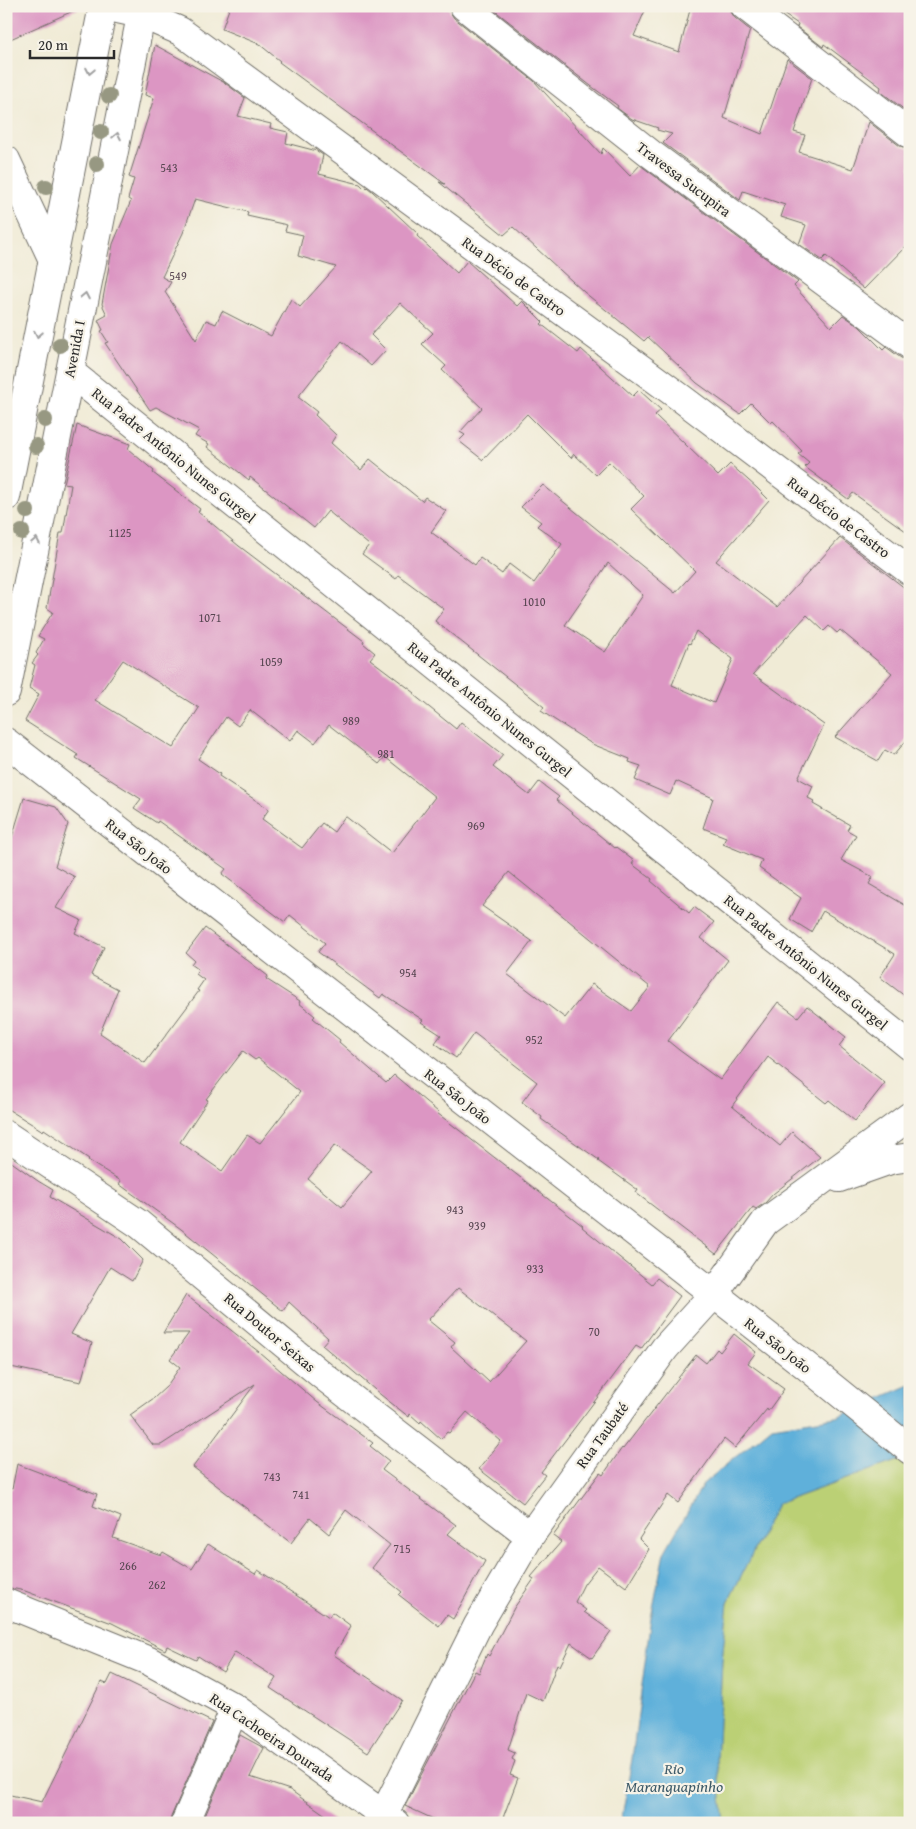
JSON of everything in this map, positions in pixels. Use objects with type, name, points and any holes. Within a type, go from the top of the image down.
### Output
[{"type":"street","name":"Rua Décio de Castro","points":[[104,6],[142,10],[180,31],[673,392],[910,571]]},
{"type":"street","points":[[6,497],[104,6]]},
{"type":"street","name":"Travessa Sucupira","points":[[464,6],[650,154],[910,345]]},
{"type":"street","points":[[746,6],[910,134]]},
{"type":"street","name":"Avenida I","points":[[6,692],[18,577],[70,372],[142,10]]},
{"type":"street","points":[[6,160],[53,260]]},
{"type":"street","name":"Rua Padre Antônio Nunes Gurgel","points":[[70,372],[910,1046]]},
{"type":"street","name":"Rua São João","points":[[6,742],[910,1450]]},
{"type":"street","name":"Rua Taubaté","points":[[387,1820],[478,1625],[530,1536],[665,1348],[713,1295],[765,1222],[910,1116]]},
{"type":"street","name":"Rua Doutor Seixas","points":[[6,1135],[139,1224],[323,1376],[530,1536]]},
{"type":"street","points":[[812,1188],[890,1160],[910,1157]]},
{"type":"street","name":"Rua Cachoeira Dourada","points":[[6,1603],[149,1661],[235,1708],[387,1820]]},
{"type":"street","points":[[185,1823],[235,1708]]},
{"type":"green space","points":[[910,1456],[910,1809],[902,1823],[724,1823],[717,1762],[722,1660],[728,1602],[777,1504]]},
{"type":"water","name":"Rio Maranguapinho","points":[[910,1385],[910,1456],[777,1504],[728,1602],[722,1660],[717,1762],[724,1823],[621,1823],[632,1759],[651,1618],[664,1553],[704,1483],[772,1427],[837,1417]]},
{"type":"building","points":[[6,6],[84,6],[6,41]]},
{"type":"building","points":[[230,6],[449,6],[454,18],[534,81],[601,154],[603,148],[630,176],[640,165],[798,282],[794,286],[831,327],[843,315],[859,326],[883,350],[886,347],[901,358],[910,360],[910,534],[853,493],[848,499],[805,467],[809,463],[798,454],[802,451],[773,421],[771,423],[751,403],[740,414],[697,383],[648,337],[644,341],[584,292],[513,227],[504,235],[439,182],[445,184],[279,62],[259,44],[222,29]]},
{"type":"building","points":[[489,6],[647,6],[634,36],[679,52],[691,6],[730,6],[735,18],[750,30],[724,118],[762,134],[787,59],[812,78],[794,132],[805,135],[799,152],[853,169],[869,122],[900,146],[910,149],[910,242],[864,289],[826,256],[822,260],[799,244],[806,225],[781,217],[785,205],[743,191],[740,200],[663,143],[672,134],[657,130],[658,128],[632,119],[617,108],[618,106]]},
{"type":"building","points":[[771,6],[910,6],[910,114],[880,91],[881,87],[824,44],[823,47],[797,27],[798,24]]},
{"type":"building","points":[[155,45],[225,83],[245,98],[238,116],[271,124],[270,128],[288,132],[286,143],[317,151],[323,155],[319,174],[360,184],[365,189],[367,187],[457,273],[467,261],[517,306],[522,301],[543,322],[541,324],[578,353],[581,349],[633,396],[639,390],[661,410],[655,415],[718,476],[730,464],[769,500],[716,561],[777,607],[840,538],[910,592],[910,736],[894,755],[885,750],[878,761],[835,737],[892,673],[840,630],[837,633],[829,626],[824,631],[807,615],[753,674],[824,725],[798,778],[813,786],[808,798],[814,801],[813,804],[850,825],[847,830],[856,835],[841,860],[873,877],[869,884],[910,908],[910,1000],[880,977],[895,954],[823,911],[811,932],[790,919],[801,898],[759,868],[762,860],[723,844],[726,837],[703,828],[713,798],[676,781],[670,795],[635,780],[641,766],[629,762],[630,759],[592,744],[541,711],[544,707],[435,621],[444,609],[398,575],[396,579],[362,554],[369,545],[328,511],[314,528],[250,477],[249,480],[207,447],[209,444],[195,436],[199,430],[156,407],[150,410],[105,343],[108,342],[101,331],[103,330],[98,320],[107,315],[102,304],[113,244],[131,201],[128,199],[134,179],[129,177],[154,98],[145,95]],"holes":[[[195,199],[248,212],[247,216],[287,225],[285,231],[303,235],[298,256],[336,267],[300,307],[291,299],[271,336],[222,311],[216,324],[206,320],[196,340],[165,292],[171,282],[162,277],[183,233]],[[400,303],[433,333],[422,344],[446,366],[442,370],[482,408],[460,432],[465,435],[459,441],[483,460],[527,414],[571,458],[574,454],[596,475],[609,462],[644,496],[631,509],[695,571],[675,593],[543,485],[521,507],[541,522],[537,526],[562,544],[534,583],[509,564],[502,574],[480,558],[475,565],[431,532],[446,511],[425,497],[422,501],[370,459],[361,470],[331,443],[336,435],[315,415],[317,412],[298,397],[342,341],[371,366],[386,350],[371,335]],[[608,563],[643,595],[605,652],[565,625]],[[696,631],[733,659],[714,703],[672,685]]]},
{"type":"building","points":[[77,425],[130,444],[128,449],[154,471],[153,473],[200,509],[198,512],[239,546],[364,641],[363,643],[375,653],[370,659],[415,693],[414,695],[456,729],[461,722],[503,755],[493,767],[529,795],[539,782],[559,797],[556,800],[634,861],[632,864],[652,879],[651,881],[689,913],[694,907],[714,922],[701,938],[728,960],[668,1041],[720,1080],[778,1002],[798,1017],[807,1006],[846,1037],[839,1046],[885,1083],[855,1121],[829,1100],[826,1103],[768,1057],[732,1106],[780,1146],[792,1132],[820,1157],[773,1194],[765,1203],[756,1209],[753,1207],[716,1254],[636,1193],[638,1190],[541,1119],[542,1117],[522,1102],[537,1082],[474,1033],[456,1058],[435,1043],[441,1035],[421,1022],[423,1020],[383,994],[380,998],[318,952],[325,943],[290,915],[285,922],[222,874],[226,869],[158,821],[157,823],[134,808],[141,799],[76,758],[78,755],[25,721],[39,694],[29,688],[35,665],[32,663],[38,655],[36,653],[44,639],[38,636],[53,612],[47,608],[60,533],[63,533],[71,485],[64,484]],"holes":[[[123,660],[199,708],[173,748],[95,700]],[[250,710],[290,741],[298,730],[315,743],[329,725],[379,764],[385,757],[435,797],[392,853],[345,816],[334,832],[322,823],[302,848],[262,819],[269,809],[219,776],[220,774],[198,759],[226,717],[238,726]],[[509,872],[650,987],[631,1011],[592,984],[565,1018],[507,974],[532,941],[482,906]]]},
{"type":"building","points":[[24,798],[56,807],[68,824],[55,866],[75,877],[56,908],[81,920],[75,933],[104,947],[91,975],[118,989],[100,1033],[145,1063],[199,991],[197,990],[204,980],[196,974],[198,969],[191,964],[194,960],[186,953],[205,928],[268,976],[266,979],[300,1001],[299,1003],[315,1016],[313,1018],[340,1040],[339,1042],[386,1083],[394,1075],[437,1113],[583,1226],[652,1284],[657,1278],[680,1296],[641,1349],[636,1346],[541,1472],[545,1475],[523,1503],[479,1469],[501,1441],[467,1412],[449,1433],[447,1432],[441,1439],[421,1421],[420,1423],[410,1414],[409,1417],[381,1395],[322,1345],[328,1338],[289,1302],[283,1311],[181,1229],[119,1184],[121,1181],[44,1129],[43,1131],[6,1108],[6,857]],"holes":[[[243,1051],[255,1060],[258,1058],[300,1092],[260,1143],[247,1135],[222,1171],[180,1142],[208,1100],[206,1099]],[[335,1145],[372,1171],[342,1207],[308,1179]],[[458,1288],[526,1341],[489,1382],[451,1347],[455,1342],[428,1320]]]},
{"type":"building","points":[[6,1158],[53,1190],[50,1197],[122,1239],[143,1260],[132,1281],[110,1267],[71,1334],[92,1343],[81,1382],[6,1366]]},
{"type":"building","points":[[186,1295],[259,1352],[317,1402],[373,1443],[370,1446],[389,1461],[382,1470],[456,1525],[448,1534],[485,1561],[453,1619],[447,1615],[439,1626],[399,1595],[402,1592],[372,1568],[390,1545],[346,1510],[329,1534],[310,1518],[291,1543],[193,1467],[255,1384],[161,1445],[153,1445],[130,1415],[166,1387],[180,1367],[170,1359],[189,1333],[163,1333]]},
{"type":"building","points":[[734,1334],[756,1352],[748,1363],[784,1389],[768,1411],[767,1409],[735,1448],[724,1439],[678,1503],[668,1495],[639,1539],[649,1549],[626,1587],[598,1566],[584,1584],[575,1602],[586,1610],[584,1612],[611,1631],[592,1658],[571,1643],[560,1666],[557,1664],[543,1701],[526,1693],[508,1750],[515,1753],[512,1759],[515,1761],[510,1775],[518,1778],[501,1823],[442,1823],[405,1806],[475,1671],[479,1673],[487,1654],[489,1656],[514,1608],[534,1579],[531,1577],[561,1542],[553,1536],[600,1473],[603,1475],[622,1448],[696,1355],[706,1363],[717,1349],[720,1352]]},
{"type":"building","points":[[17,1464],[97,1494],[93,1506],[121,1517],[113,1538],[161,1555],[163,1552],[192,1569],[208,1544],[255,1574],[258,1570],[329,1617],[332,1612],[351,1626],[334,1655],[402,1700],[368,1752],[270,1688],[276,1678],[235,1652],[223,1672],[198,1656],[196,1660],[167,1646],[165,1650],[112,1623],[25,1591],[6,1587],[6,1487],[12,1489]]},
{"type":"building","points":[[112,1674],[212,1722],[170,1823],[6,1823],[6,1794],[42,1802],[101,1682],[107,1684]]},
{"type":"building","points":[[240,1735],[264,1748],[250,1777],[290,1790],[337,1823],[202,1823]]}]
